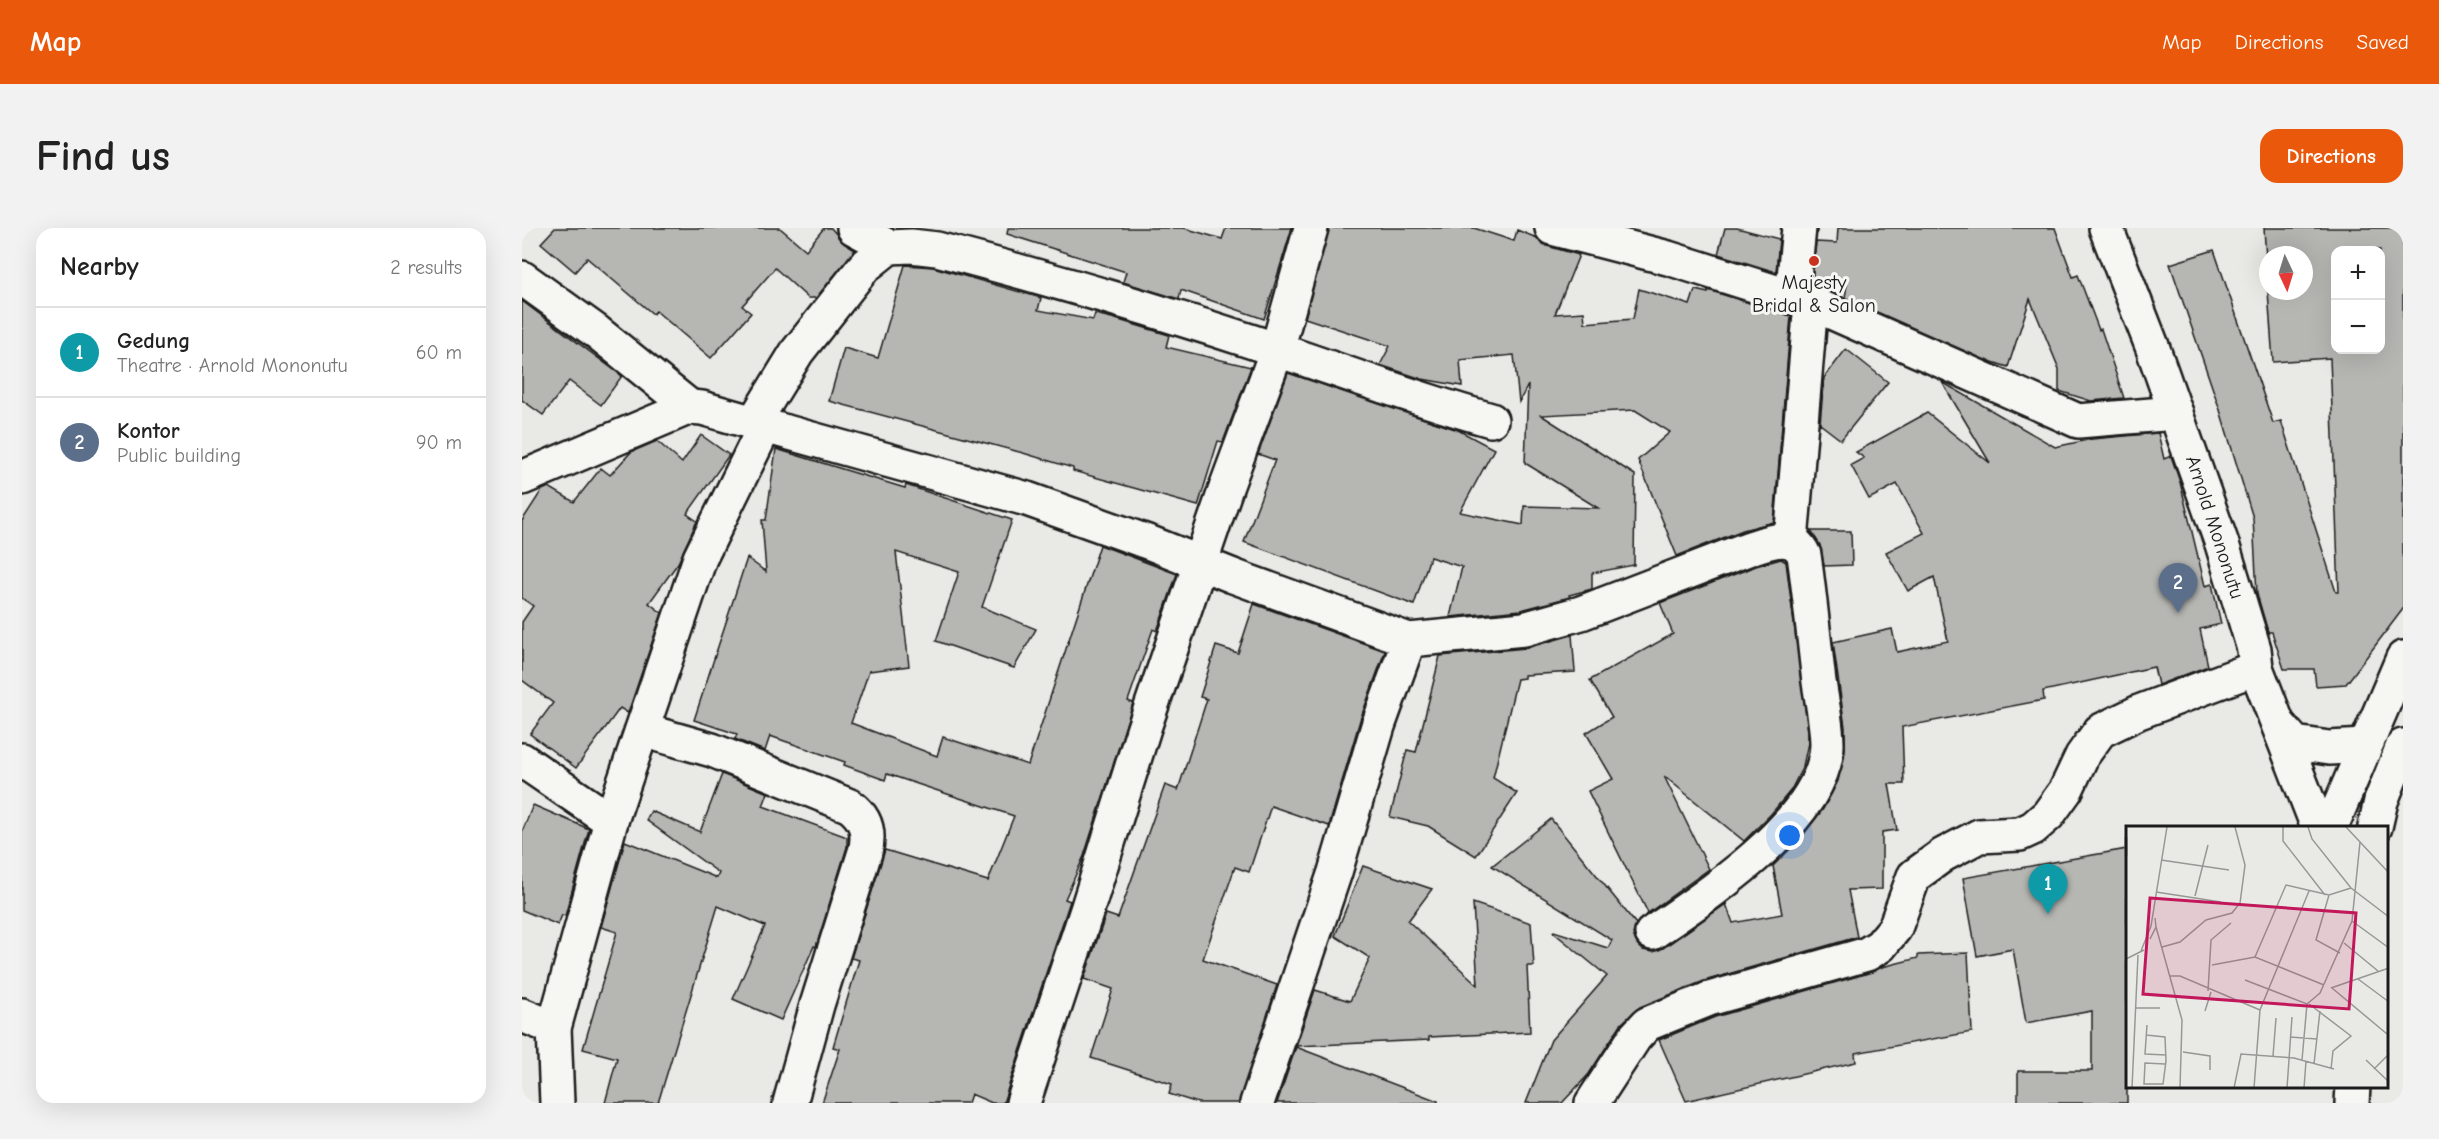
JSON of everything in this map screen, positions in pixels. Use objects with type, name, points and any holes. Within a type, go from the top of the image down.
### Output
[{"type":"street","points":[[854,228],[1005,267],[1277,350],[1440,406],[1491,420]]},
{"type":"street","points":[[1023,1103],[1200,563],[1277,350],[1311,228]]},
{"type":"street","points":[[1552,228],[1668,258],[1801,300],[2078,420],[2097,421],[2176,413]]},
{"type":"street","points":[[1791,541],[1801,300],[1799,228]]},
{"type":"street","name":"Arnold Mononutu","points":[[2106,228],[2176,413],[2222,544],[2254,650],[2256,668],[2318,826]]},
{"type":"street","points":[[557,1103],[554,1028],[611,822],[699,558],[760,424],[797,352],[864,267],[901,240]]},
{"type":"street","points":[[522,278],[597,332],[690,407]]},
{"type":"street","points":[[522,478],[690,407],[702,408],[1027,499],[1409,640],[1524,629],[1581,613],[1750,548],[1777,540],[1791,541],[1800,548],[1804,555],[1827,746],[1818,784],[1809,800],[1759,852],[1700,900],[1652,933]]},
{"type":"street","points":[[1257,1103],[1335,872],[1378,726],[1409,640]]},
{"type":"street","points":[[2331,826],[2403,658]]},
{"type":"street","points":[[1592,1103],[1635,1037],[1647,1024],[1709,999],[1867,954],[1880,946],[1895,928],[1914,876],[1943,855],[1979,836],[2020,834],[2033,828],[2048,815],[2066,790],[2082,756],[2100,731],[2139,712],[2256,668]]},
{"type":"street","points":[[2280,726],[2295,743],[2329,748],[2365,746]]},
{"type":"street","points":[[642,730],[712,750],[850,806],[861,817],[867,828],[866,852],[823,983],[795,1077],[790,1103]]},
{"type":"street","points":[[2375,826],[2381,801],[2403,746]]},
{"type":"street","points":[[522,760],[611,822]]},
{"type":"street","points":[[522,1016],[554,1028]]},
{"type":"street","points":[[2352,1103],[2353,1088]]},
{"type":"building","points":[[555,228],[780,228],[806,250],[824,228],[831,228],[845,244],[855,250],[816,298],[808,298],[775,268],[742,306],[751,313],[711,358],[656,311],[653,314],[587,258],[575,272],[541,243]]},
{"type":"building","points":[[1008,228],[1184,228],[1222,239],[1226,228],[1292,228],[1264,319],[1181,290],[1179,299],[1123,282],[1126,272],[1007,234]]},
{"type":"building","points":[[1329,228],[1474,228],[1514,241],[1517,230],[1537,238],[1547,246],[1579,255],[1555,314],[1584,312],[1585,323],[1633,319],[1639,289],[1690,305],[1695,290],[1708,293],[1708,290],[1791,316],[1774,522],[1743,530],[1677,556],[1638,460],[1670,432],[1635,410],[1541,415],[1635,475],[1634,565],[1592,573],[1592,589],[1569,595],[1570,597],[1521,610],[1450,617],[1462,567],[1430,557],[1414,605],[1244,542],[1275,460],[1258,454],[1288,373],[1458,430],[1494,449],[1460,512],[1523,525],[1524,506],[1598,508],[1525,463],[1528,385],[1519,402],[1514,355],[1460,360],[1462,386],[1422,379],[1380,365],[1390,346],[1305,318]]},
{"type":"building","points":[[1725,228],[1737,228],[1779,239],[1776,272],[1718,254]]},
{"type":"building","points":[[1838,228],[2055,228],[2073,277],[2078,275],[2099,330],[2101,329],[2124,398],[2091,401],[2059,391],[2059,369],[2030,299],[2008,367],[1983,359],[1845,298],[1847,284],[1812,281],[1816,242],[1837,243]]},
{"type":"building","points":[[2264,228],[2403,228],[2403,609],[2346,684],[2316,686],[2314,669],[2284,669],[2272,632],[2268,632],[2257,594],[2253,518],[2220,410],[2170,264],[2214,250],[2273,423],[2281,421],[2336,592],[2339,592],[2330,358],[2273,362],[2269,300],[2313,300],[2313,246],[2265,246]]},
{"type":"building","points":[[905,265],[933,267],[1041,298],[1038,310],[1093,320],[1095,314],[1112,318],[1169,335],[1166,347],[1251,367],[1223,442],[1218,441],[1198,506],[1073,471],[1073,468],[1023,453],[829,401],[844,348],[878,358]]},
{"type":"building","points":[[522,301],[622,376],[601,405],[569,381],[543,415],[522,400]]},
{"type":"building","points":[[1846,349],[1888,382],[1841,440],[1820,424],[1824,378]]},
{"type":"building","points":[[1942,382],[2055,447],[2092,439],[2158,433],[2164,459],[2171,456],[2180,482],[2205,586],[2212,584],[2221,624],[2200,629],[2208,666],[2158,685],[2154,667],[2043,691],[2044,700],[1902,727],[1904,784],[1889,784],[1897,830],[1882,832],[1882,889],[1848,890],[1857,937],[1704,981],[1640,1007],[1621,1024],[1589,1074],[1562,1103],[1526,1103],[1551,1040],[1607,976],[1553,932],[1608,948],[1612,940],[1492,866],[1551,819],[1636,924],[1633,934],[1637,944],[1643,950],[1653,952],[1663,948],[1726,904],[1733,923],[1782,914],[1773,866],[1800,839],[1823,809],[1838,781],[1845,749],[1845,727],[1833,642],[1892,629],[1897,652],[1948,641],[1934,577],[1908,591],[1886,552],[1924,533],[1897,484],[1869,499],[1851,465],[1864,458],[1856,452],[1927,413],[1990,463]]},
{"type":"building","points":[[701,435],[729,455],[687,514],[697,521],[678,563],[649,603],[662,613],[628,713],[620,708],[576,768],[530,734],[553,703],[522,680],[522,622],[533,606],[522,598],[522,521],[542,490],[549,487],[574,502],[601,468],[610,475],[631,452],[657,441],[682,463]]},
{"type":"building","points":[[776,449],[905,488],[906,485],[1012,520],[982,607],[1036,629],[1014,668],[936,641],[959,572],[896,552],[909,666],[869,671],[851,723],[937,756],[943,737],[1028,765],[1100,545],[1177,574],[1157,631],[1153,629],[1128,701],[1133,703],[1084,856],[1065,899],[1070,901],[1003,1103],[992,1103],[971,1094],[968,1103],[822,1103],[840,1049],[833,1047],[859,960],[851,958],[885,850],[988,881],[1014,816],[887,774],[885,780],[844,765],[845,762],[770,736],[765,751],[735,739],[737,734],[694,720],[747,558],[766,572],[762,520],[766,520]]},
{"type":"building","points":[[1811,531],[1851,531],[1852,565],[1824,566],[1820,545]]},
{"type":"building","points":[[1781,559],[1786,562],[1808,731],[1803,766],[1791,790],[1744,841],[1664,776],[1709,869],[1648,913],[1588,791],[1613,779],[1586,733],[1612,717],[1590,680],[1673,634],[1660,603],[1756,566]]},
{"type":"building","points":[[1254,604],[1385,651],[1360,720],[1329,826],[1271,806],[1249,872],[1235,867],[1203,959],[1277,985],[1239,1103],[1198,1103],[1169,1094],[1172,1084],[1091,1058],[1113,989],[1084,979],[1106,914],[1118,918],[1165,785],[1178,790],[1207,699],[1200,697],[1216,646],[1238,653]]},
{"type":"building","points":[[1572,635],[1575,672],[1524,675],[1524,678],[1517,679],[1493,778],[1517,793],[1476,856],[1428,826],[1390,817],[1407,750],[1416,752],[1440,656],[1526,648]]},
{"type":"building","points":[[722,774],[768,793],[763,806],[847,837],[847,847],[816,947],[814,946],[781,1020],[733,999],[765,926],[718,906],[658,1103],[605,1103],[617,1058],[583,1049],[617,932],[601,927],[625,841],[717,878],[719,873],[646,820],[651,811],[700,832]]},
{"type":"building","points":[[533,805],[589,829],[565,916],[562,915],[558,925],[522,910],[522,832]]},
{"type":"building","points":[[2126,849],[2127,1103],[2018,1103],[2018,1071],[2092,1071],[2092,1011],[2026,1023],[2013,949],[1977,956],[1963,878]]},
{"type":"building","points":[[1363,866],[1432,889],[1408,921],[1478,985],[1473,903],[1531,923],[1534,966],[1527,966],[1530,1032],[1429,1037],[1429,1040],[1296,1046],[1315,990],[1350,1001],[1370,958],[1335,936]]},
{"type":"building","points":[[1968,953],[1972,1032],[1855,1053],[1856,1062],[1686,1101],[1659,1040],[1715,1017],[1918,958],[1918,955]]},
{"type":"building","points":[[1296,1047],[1438,1101],[1438,1103],[1277,1103]]},
{"type":"place","name":"Majesty Bridal & Salon","points":[[1814,261]]},
{"type":"place","name":"Kontor","points":[[2178,613]]},
{"type":"place","name":"Gedung","points":[[2048,914]]}]
